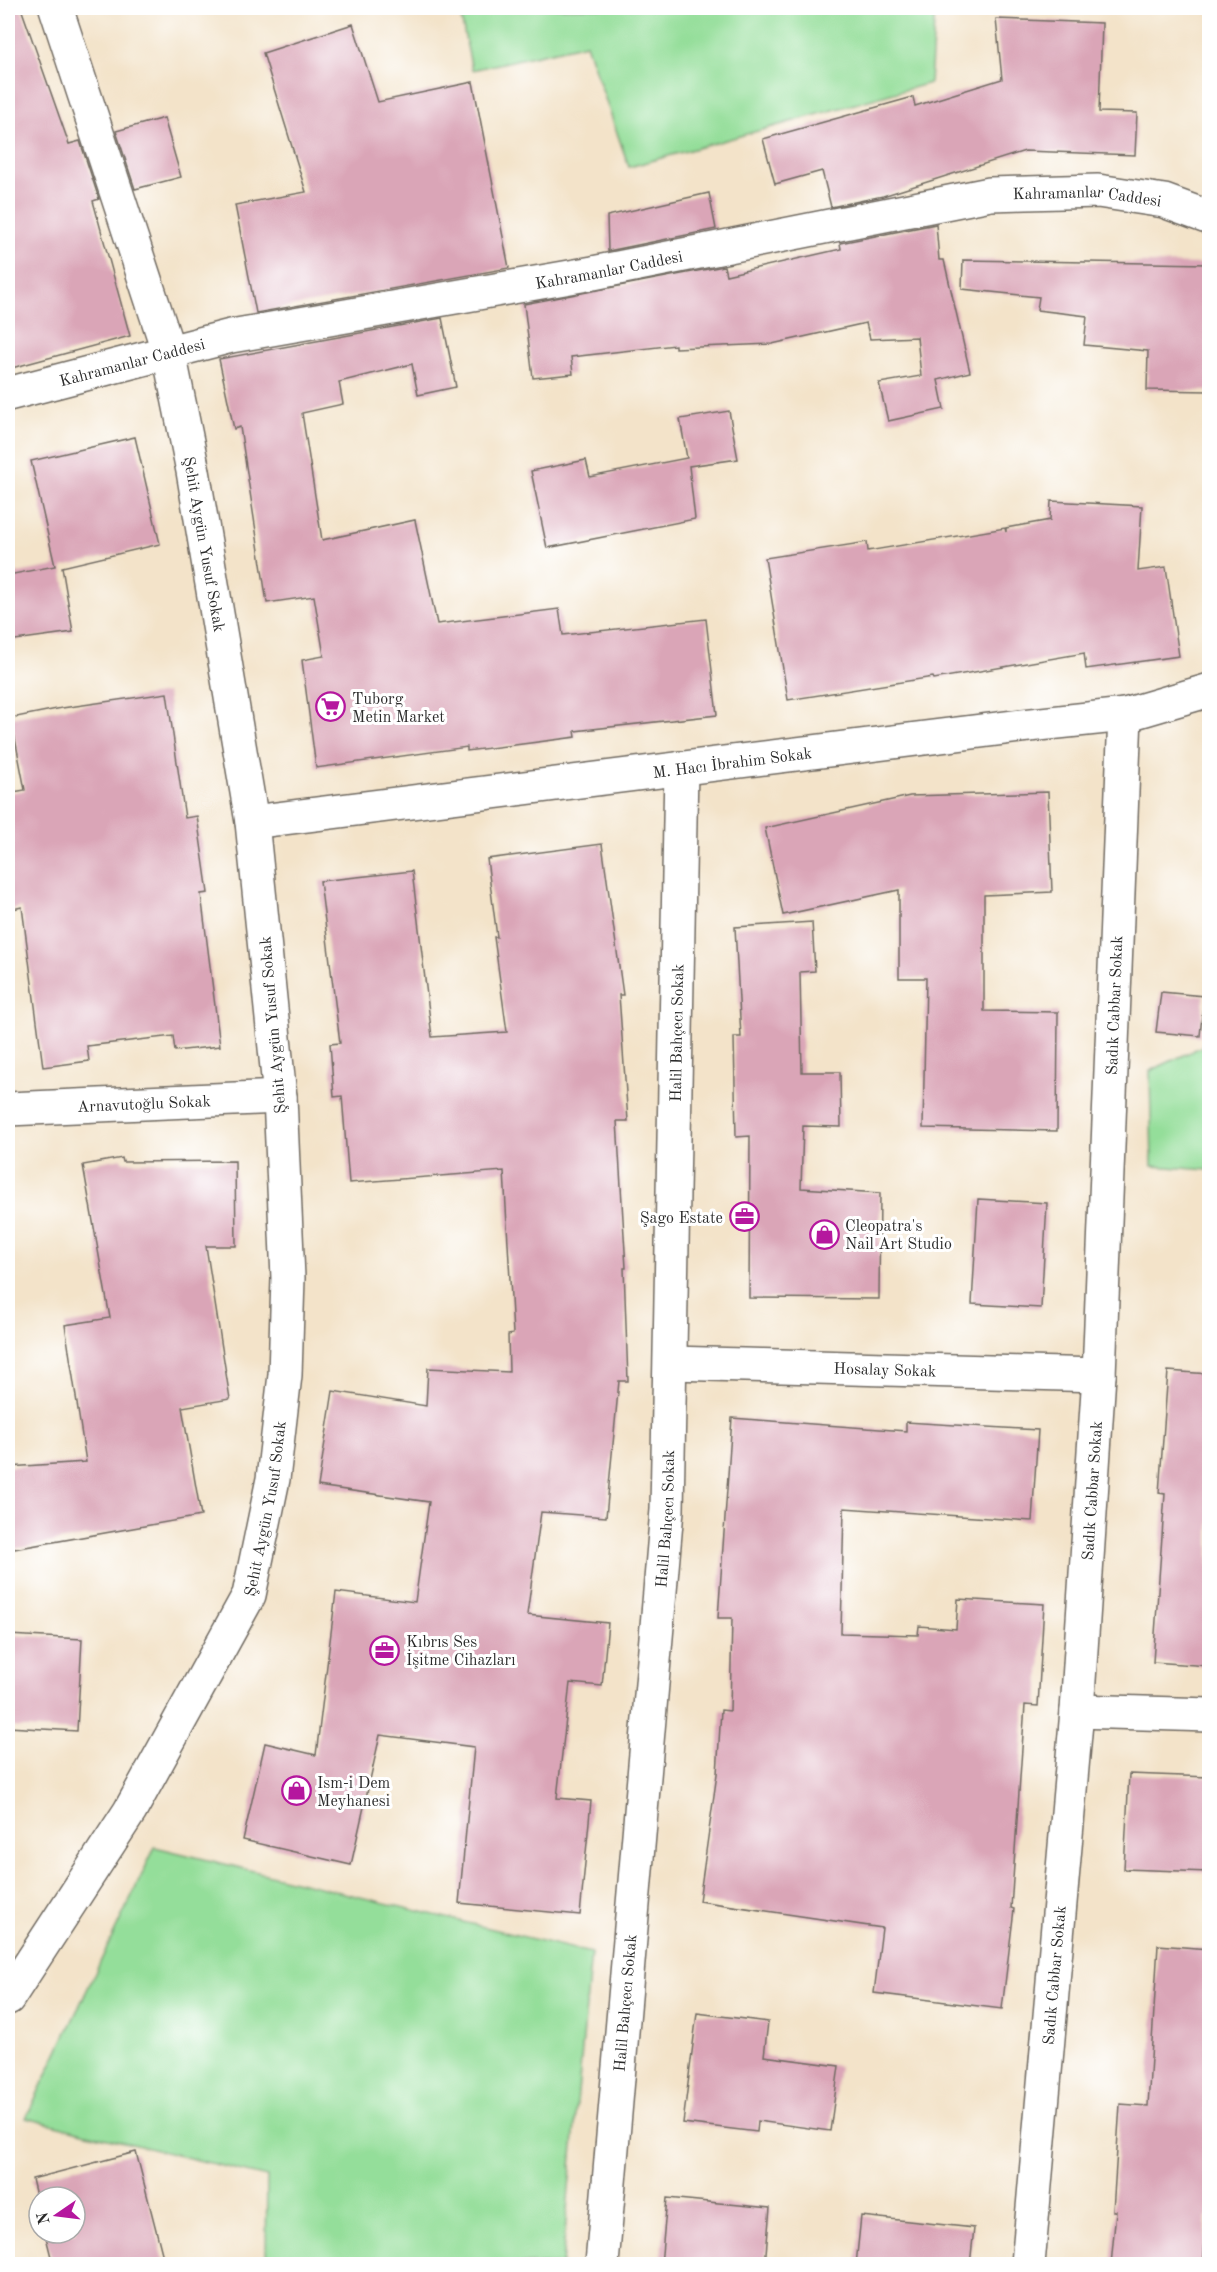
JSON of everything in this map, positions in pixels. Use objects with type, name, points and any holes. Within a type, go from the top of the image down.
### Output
[{"type":"street","name":"Şehit Aygün Yusuf Sokak","points":[[8,1998],[130,1811],[249,1595],[273,1479],[285,1375],[288,1278],[280,1097],[252,822],[193,471],[169,352],[56,8]]},
{"type":"street","name":"Kahramanlar Caddesi","points":[[8,394],[231,336],[593,273],[990,194],[1098,191],[1164,201],[1209,218]]},
{"type":"street","name":"M. Hacı İbrahim Sokak","points":[[252,822],[1021,726],[1125,716],[1209,690]]},
{"type":"street","name":"Sadık Cabbar Sokak","points":[[1028,2265],[1077,1711],[1099,1375],[1125,716]]},
{"type":"street","name":"Halil Bahçecı Sokak","points":[[602,2265],[666,1521],[671,1363],[681,768]]},
{"type":"street","name":"Arnavutoğlu Sokak","points":[[8,1109],[280,1097]]},
{"type":"street","name":"Hosalay Sokak","points":[[671,1363],[1099,1375]]},
{"type":"street","points":[[1077,1711],[1209,1715]]},
{"type":"green space","points":[[459,8],[935,8],[930,83],[629,167],[586,44],[472,70]]},
{"type":"green space","points":[[1209,1043],[1209,1170],[1152,1166],[1150,1071]]},
{"type":"green space","points":[[155,1847],[591,1953],[562,2264],[266,2264],[267,2177],[26,2118]]},
{"type":"building","points":[[8,8],[21,8],[69,144],[80,141],[99,199],[93,201],[130,336],[8,369]]},
{"type":"building","points":[[996,19],[1102,23],[1099,112],[1137,113],[1135,155],[1025,151],[883,196],[831,207],[822,171],[775,184],[763,139],[913,97],[915,106],[1002,79]]},
{"type":"building","points":[[353,24],[378,102],[473,82],[509,268],[256,313],[235,205],[306,192],[263,53]]},
{"type":"building","points":[[164,118],[181,177],[135,189],[116,131]]},
{"type":"building","points":[[709,193],[716,229],[608,251],[607,216]]},
{"type":"building","points":[[936,224],[939,260],[944,260],[970,372],[938,380],[944,409],[888,421],[879,383],[921,376],[917,337],[870,339],[866,323],[772,344],[675,348],[675,345],[571,357],[573,374],[533,378],[524,304],[724,266],[726,275],[841,249],[840,243]]},
{"type":"building","points":[[963,260],[1209,264],[1209,391],[1147,390],[1148,351],[1084,345],[1087,316],[1037,310],[1039,297],[962,289]]},
{"type":"building","points":[[442,318],[456,387],[418,395],[412,364],[339,382],[343,404],[302,413],[322,540],[415,520],[437,624],[559,609],[563,635],[706,619],[717,715],[575,731],[576,737],[467,751],[467,747],[316,768],[302,660],[324,656],[314,596],[267,603],[240,427],[234,429],[219,359]]},
{"type":"building","points":[[729,411],[738,459],[689,466],[695,519],[547,548],[531,471],[586,460],[590,477],[687,458],[680,419]]},
{"type":"building","points":[[135,437],[160,544],[62,567],[73,632],[8,641],[8,575],[55,566],[31,461]]},
{"type":"building","points":[[1051,501],[1142,506],[1138,571],[1166,567],[1179,656],[1086,669],[1084,653],[934,679],[933,677],[788,700],[765,558],[867,542],[868,551],[1005,528],[1006,532],[1006,528],[1050,520]]},
{"type":"building","points":[[167,693],[185,818],[197,816],[208,893],[201,894],[220,1046],[175,1051],[173,1036],[87,1046],[89,1061],[43,1067],[22,907],[8,910],[8,793],[25,790],[11,718],[62,708]]},
{"type":"building","points":[[1048,792],[1052,892],[984,895],[984,1011],[1058,1012],[1057,1131],[923,1128],[926,978],[899,978],[899,890],[783,915],[765,828],[910,796]]},
{"type":"building","points":[[602,844],[623,995],[619,995],[628,1121],[617,1121],[626,1268],[624,1268],[628,1381],[619,1381],[606,1517],[541,1512],[527,1615],[608,1623],[602,1686],[570,1683],[557,1798],[591,1801],[580,1915],[459,1903],[474,1747],[380,1735],[351,1865],[243,1840],[265,1743],[316,1755],[336,1592],[415,1602],[429,1502],[318,1486],[333,1391],[426,1406],[428,1368],[509,1372],[508,1335],[513,1334],[504,1171],[349,1183],[342,1096],[334,1097],[330,1044],[340,1043],[320,881],[412,871],[432,1037],[507,1032],[494,937],[497,937],[487,859]]},
{"type":"building","points":[[812,922],[815,971],[800,972],[802,1072],[840,1072],[841,1127],[803,1126],[801,1188],[880,1193],[879,1299],[749,1298],[750,1136],[736,1137],[734,1037],[741,1037],[735,927]]},
{"type":"building","points":[[1161,992],[1204,996],[1200,1036],[1156,1032]]},
{"type":"building","points":[[122,1158],[123,1162],[235,1161],[236,1246],[206,1246],[230,1399],[182,1407],[201,1516],[8,1550],[8,1467],[86,1462],[65,1325],[110,1318],[83,1165]]},
{"type":"building","points":[[978,1199],[1047,1203],[1041,1308],[972,1304]]},
{"type":"building","points":[[1168,1371],[1209,1374],[1209,1666],[1153,1662],[1165,1494],[1159,1493]]},
{"type":"building","points":[[732,1418],[906,1431],[906,1422],[1038,1430],[1032,1521],[844,1508],[841,1633],[918,1635],[919,1626],[956,1629],[958,1599],[1044,1604],[1038,1706],[1025,1705],[1011,1908],[1014,1909],[1002,2009],[874,1993],[882,1928],[699,1901],[717,1774],[721,1710],[730,1711],[732,1618],[718,1618]]},
{"type":"building","points":[[8,1635],[82,1639],[77,1731],[8,1727]]},
{"type":"building","points":[[1129,1774],[1209,1777],[1209,1872],[1124,1869]]},
{"type":"building","points":[[1158,1945],[1209,1949],[1209,2217],[1207,2217],[1203,2265],[1111,2265],[1116,2211],[1113,2211],[1120,2104],[1148,2106]]},
{"type":"building","points":[[697,2013],[768,2022],[764,2056],[839,2066],[830,2131],[758,2121],[757,2132],[683,2123]]},
{"type":"building","points":[[136,2152],[165,2265],[53,2265],[48,2245],[87,2245],[87,2185],[33,2185],[32,2179]]},
{"type":"building","points":[[667,2198],[770,2208],[765,2265],[661,2265]]},
{"type":"building","points":[[861,2216],[974,2228],[970,2265],[856,2265]]},
{"type":"place","name":"Tuborg Metin Market","points":[[331,707]]},
{"type":"place","name":"Şago Estate","points":[[744,1217]]},
{"type":"place","name":"Cleopatra's Nail Art Studio","points":[[824,1234]]},
{"type":"place","name":"Kıbrıs Ses İşitme Cihazları","points":[[385,1650]]},
{"type":"place","name":"Ism-i Dem Meyhanesi","points":[[296,1791]]}]
